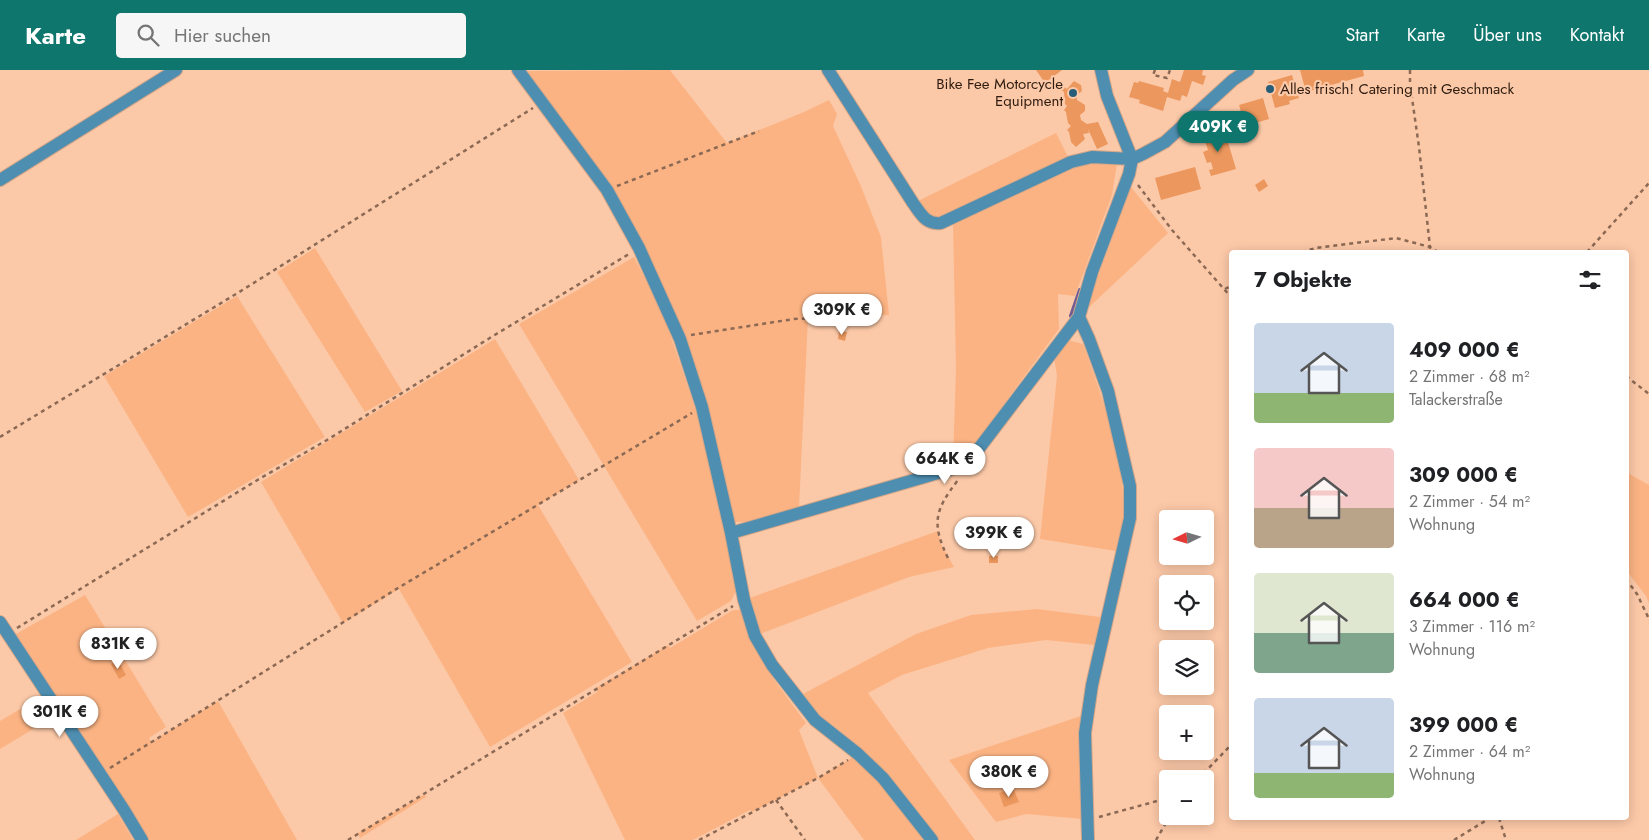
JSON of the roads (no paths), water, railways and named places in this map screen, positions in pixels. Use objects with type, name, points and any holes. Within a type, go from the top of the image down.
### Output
[{"type":"street","points":[[0,180],[176,70]]},
{"type":"street","points":[[518,70],[606,190],[639,248],[680,339],[702,407],[731,533],[744,600],[755,636],[772,665],[815,720],[858,754],[883,778],[932,840]]},
{"type":"street","points":[[828,70],[913,203],[926,220],[934,224],[941,223],[1071,162],[1092,157],[1132,159],[1165,142],[1234,80],[1248,70]]},
{"type":"street","points":[[731,533],[952,469],[969,460],[1079,316],[1092,272],[1129,174],[1132,159],[1107,96],[1101,70]]},
{"type":"street","points":[[1079,316],[1108,392],[1130,486],[1130,518],[1092,685],[1086,733],[1088,840]]},
{"type":"street","points":[[0,622],[142,840]]},
{"type":"waterway","points":[[1071,316],[1080,290]]},
{"type":"place","name":"Alles frisch! Catering mit Geschmack","points":[[1270,89]]},
{"type":"place","name":"Bike Fee Motorcycle Equipment","points":[[1073,93]]}]
